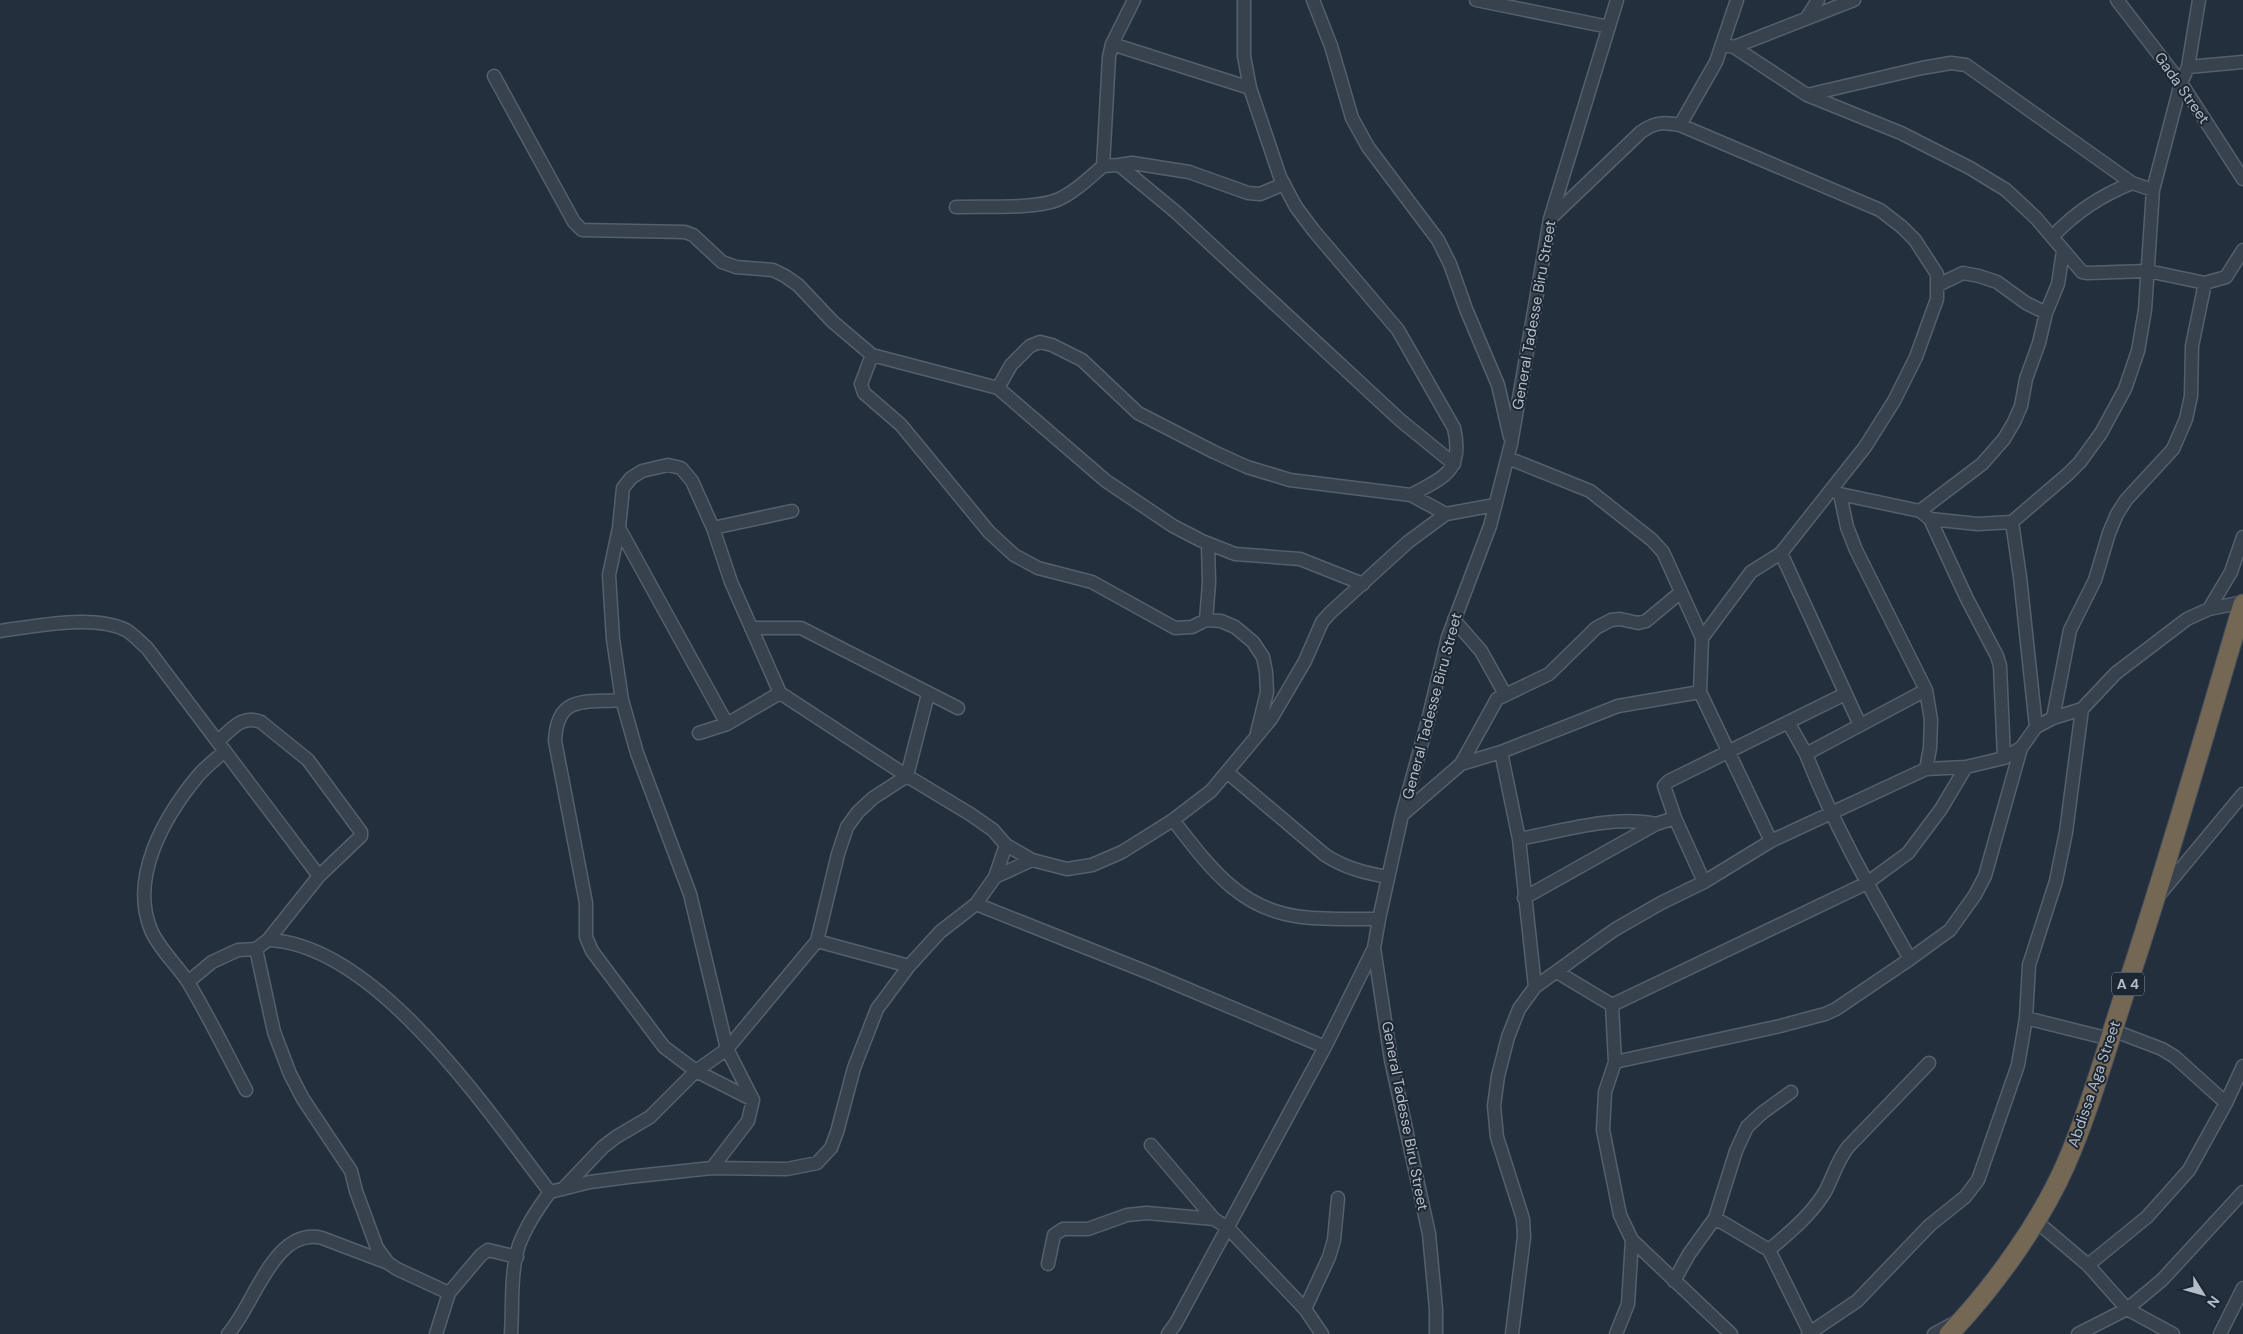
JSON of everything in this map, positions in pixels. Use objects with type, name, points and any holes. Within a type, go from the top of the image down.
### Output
[{"type":"highway","name":"Abdissa Aga Street","points":[[1949,1334],[2000,1274],[2036,1221],[2066,1164],[2092,1098],[2111,1034],[2157,898],[2243,603]]},
{"type":"street","points":[[1103,166],[1109,57],[1112,44],[1134,0]]},
{"type":"street","points":[[1244,0],[1244,56],[1250,88],[1272,158],[1284,184],[1296,207],[1314,231],[1398,330],[1454,428],[1457,440],[1454,464],[1449,473],[1411,495]]},
{"type":"street","points":[[1313,0],[1331,46],[1352,118],[1368,147],[1438,240],[1450,264],[1466,309],[1498,385],[1511,444]]},
{"type":"street","points":[[1476,0],[1523,4],[1609,26]]},
{"type":"street","name":"General Tadesse Biru Street","points":[[1436,1334],[1436,1309],[1429,1234],[1393,1068],[1374,948],[1402,815],[1454,620],[1490,526],[1508,458],[1550,219],[1617,0]]},
{"type":"street","points":[[1680,125],[1716,62],[1729,46],[1737,0]]},
{"type":"street","points":[[1806,19],[1818,0]]},
{"type":"street","points":[[1729,46],[1854,0]]},
{"type":"street","name":"Gada Street","points":[[2117,0],[2181,83],[2243,179]]},
{"type":"street","points":[[1835,491],[1925,515],[1978,524],[2012,522],[2080,462],[2101,432],[2125,389],[2138,351],[2145,310],[2153,190],[2181,83],[2188,67],[2199,0]]},
{"type":"street","points":[[1112,44],[1250,88]]},
{"type":"street","points":[[1729,46],[1807,95],[1901,133],[1978,172],[2017,198],[2082,272],[2088,274],[2148,271],[2205,283],[2226,277],[2243,250]]},
{"type":"street","points":[[2188,67],[2243,62]]},
{"type":"street","points":[[1807,95],[1922,68],[1951,63],[1966,65],[2132,183],[2153,190]]},
{"type":"street","points":[[494,76],[574,222],[582,230],[685,232],[693,235],[722,262],[736,267],[773,270],[798,285],[834,322],[872,355],[998,388],[1064,446],[1127,496],[1173,526],[1208,544],[1235,554],[1300,559],[1363,584]]},
{"type":"street","points":[[1550,219],[1646,129],[1658,122],[1680,125],[1880,210],[1902,227],[1925,252],[1937,274],[1938,285],[1931,318],[1905,382],[1865,447],[1835,491],[1781,553],[1752,572],[1702,638]]},
{"type":"street","points":[[956,207],[1023,205],[1056,200],[1083,183],[1103,166],[1132,163],[1189,172],[1248,193],[1260,194],[1284,184]]},
{"type":"street","points":[[1119,165],[1177,214],[1400,420],[1454,464]]},
{"type":"street","points":[[2052,237],[2080,210],[2096,199],[2132,183]]},
{"type":"street","points":[[1925,515],[1982,464],[2004,439],[2021,406],[2026,379],[2039,342],[2046,313],[2058,284],[2064,250]]},
{"type":"street","points":[[1938,285],[1962,273],[1979,276],[1997,282],[2026,303],[2046,313]]},
{"type":"street","points":[[2053,718],[2070,630],[2095,580],[2109,532],[2117,514],[2126,500],[2173,449],[2186,419],[2191,396],[2192,346],[2205,283]]},
{"type":"street","points":[[998,388],[1021,353],[1040,342],[1082,360],[1138,413],[1214,452],[1248,467],[1290,480],[1411,495],[1446,514]]},
{"type":"street","points":[[872,355],[861,384],[864,393],[871,402],[901,425],[989,532],[1014,555],[1038,568],[1092,582],[1175,628],[1192,627],[1206,620],[1221,621],[1236,627],[1253,642],[1263,657],[1267,692],[1256,735]]},
{"type":"street","points":[[1508,458],[1590,491],[1652,540],[1663,552],[1702,638],[1700,692],[1727,752],[1772,841]]},
{"type":"street","points":[[712,1168],[748,1121],[753,1100],[727,1049],[690,894],[637,754],[622,700],[613,639],[609,575],[619,528],[623,488],[642,471],[668,465],[681,468],[692,481],[713,528],[731,582],[780,693],[907,776],[981,821],[1006,844],[1032,860],[1067,869],[1092,865],[1122,852],[1174,820],[1205,796],[1271,719],[1300,668],[1322,622],[1330,612],[1408,542],[1446,514],[1495,505]]},
{"type":"street","points":[[1835,491],[1853,542],[1926,690],[1931,720],[1930,748],[1926,769]]},
{"type":"street","points":[[713,528],[792,512]]},
{"type":"street","points":[[1925,515],[1997,656],[2000,666],[2004,758]]},
{"type":"street","points":[[2012,522],[2036,727]]},
{"type":"street","points":[[619,528],[727,724]]},
{"type":"street","points":[[2208,609],[2231,572],[2243,537]]},
{"type":"street","points":[[1206,620],[1209,583],[1208,544]]},
{"type":"street","points":[[1781,553],[1860,725]]},
{"type":"street","points":[[1402,815],[1461,764],[1497,699],[1549,674],[1596,628],[1605,623],[1620,619],[1638,623],[1646,621],[1681,592]]},
{"type":"street","points":[[1615,1062],[1749,1033],[1825,1014],[1844,1004],[1950,930],[1975,895],[1992,857],[2021,748],[2036,727],[2053,718],[2082,709],[2116,673],[2187,619],[2208,609],[2243,603]]},
{"type":"street","points":[[1454,620],[1481,651],[1505,694]]},
{"type":"street","points":[[0,631],[52,624],[95,622],[126,630],[147,648],[318,876]]},
{"type":"street","points":[[751,628],[801,628],[958,708]]},
{"type":"street","points":[[1806,754],[1926,690]]},
{"type":"street","points":[[1461,764],[1501,752],[1618,706],[1700,692]]},
{"type":"street","points":[[699,733],[727,724],[780,693]]},
{"type":"street","points":[[563,1188],[603,1147],[650,1117],[696,1071],[727,1049],[817,941],[838,854],[848,827],[858,812],[873,798],[907,776],[928,694]]},
{"type":"street","points":[[1704,882],[1675,818],[1664,786],[1669,781],[1845,694]]},
{"type":"street","points":[[622,700],[575,703],[563,711],[556,724],[555,741],[586,904],[586,937],[592,951],[602,966],[664,1047],[696,1071],[753,1100]]},
{"type":"street","points":[[1715,1218],[1768,1250],[1809,1333],[1839,1315],[1857,1301],[1930,1225],[1965,1197],[1978,1180],[2018,1064],[2026,1018],[2029,966],[2056,881],[2066,832],[2082,709]]},
{"type":"street","points":[[188,982],[212,962],[238,950],[256,949],[268,940],[318,876],[361,836],[359,827],[308,760],[261,722],[253,718],[242,720],[180,799],[152,852],[144,884],[144,905],[152,932],[188,982],[246,1090]]},
{"type":"street","points":[[1788,722],[1806,754],[1831,814],[1910,959]]},
{"type":"street","points":[[1512,1334],[1524,1237],[1523,1219],[1497,1137],[1494,1118],[1495,1090],[1508,1037],[1519,1009],[1535,987],[1614,930],[1704,882],[1772,841],[1926,769],[1966,767],[2004,758],[2021,748]]},
{"type":"street","points":[[1501,752],[1519,839],[1535,987]]},
{"type":"street","points":[[1612,1005],[1867,883],[1908,853],[1941,809],[1966,767]]},
{"type":"street","points":[[1227,772],[1325,855],[1339,864],[1358,872],[1388,878]]},
{"type":"street","points":[[2157,898],[2241,801]]},
{"type":"street","points":[[1524,898],[1656,824],[1675,818]]},
{"type":"street","points":[[1174,820],[1215,872],[1239,894],[1253,903],[1303,918],[1379,918]]},
{"type":"street","points":[[1519,839],[1616,821],[1636,820],[1656,824]]},
{"type":"street","points":[[511,1334],[519,1247],[528,1226],[550,1192],[599,1181],[712,1168],[787,1169],[818,1163],[831,1148],[854,1068],[869,1026],[878,1009],[909,966],[940,932],[976,904],[995,877],[1006,844]]},
{"type":"street","points":[[995,877],[1032,860]]},
{"type":"street","points":[[976,904],[1152,974],[1325,1047]]},
{"type":"street","points":[[268,940],[289,942],[320,954],[350,970],[398,1007],[462,1080],[550,1192]]},
{"type":"street","points":[[817,941],[909,966]]},
{"type":"street","points":[[1168,1334],[1176,1324],[1325,1047],[1374,948]]},
{"type":"street","points":[[256,949],[274,1032],[290,1074],[303,1100],[351,1171],[356,1191],[377,1248],[388,1263]]},
{"type":"street","points":[[1557,972],[1612,1005]]},
{"type":"street","points":[[1612,1005],[1615,1062],[1605,1092],[1603,1130],[1618,1206],[1632,1240],[1731,1334]]},
{"type":"street","points":[[2026,1018],[2111,1034],[2162,1049],[2175,1057],[2226,1103]]},
{"type":"street","points":[[1768,1250],[1808,1214],[1825,1192],[1840,1158],[1848,1147],[1929,1063]]},
{"type":"street","points":[[2088,1265],[2147,1217],[2189,1170],[2226,1103],[2243,1066]]},
{"type":"street","points":[[1674,1281],[1689,1254],[1715,1218],[1736,1151],[1747,1127],[1762,1113],[1791,1092]]},
{"type":"street","points":[[1152,1145],[1214,1219],[1228,1228],[1305,1310],[1322,1334]]},
{"type":"street","points":[[2078,1334],[2127,1309],[2162,1280],[2243,1192]]},
{"type":"street","points":[[1305,1310],[1329,1257],[1334,1240],[1338,1198]]},
{"type":"street","points":[[1048,1264],[1054,1235],[1063,1229],[1088,1229],[1127,1215],[1147,1213],[1214,1219]]},
{"type":"street","points":[[2036,1221],[2088,1265],[2127,1309],[2173,1334]]},
{"type":"street","points":[[228,1334],[280,1251],[297,1239],[315,1236],[322,1238],[388,1263],[449,1293]]},
{"type":"street","points":[[1616,1334],[1628,1304],[1632,1240]]},
{"type":"street","points":[[436,1334],[449,1293],[481,1255],[488,1250],[517,1257]]},
{"type":"street","points":[[2220,1334],[2243,1288]]},
{"type":"street","points":[[1934,1334],[1967,1315]]}]
